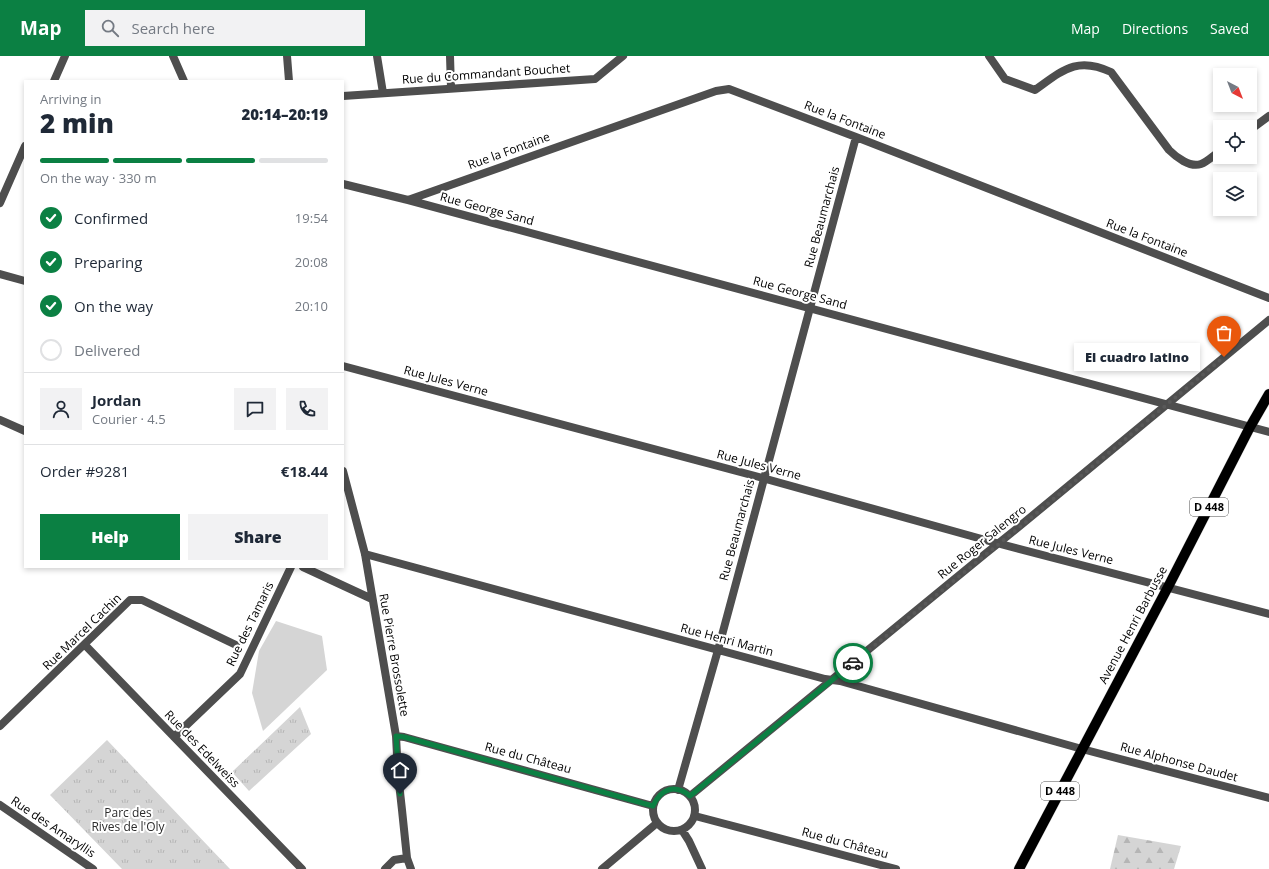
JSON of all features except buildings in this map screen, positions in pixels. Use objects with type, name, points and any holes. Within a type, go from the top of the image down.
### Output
[{"type":"main road","name":"Avenue Henri Barbusse","points":[[1019,869],[1168,587],[1250,427],[1269,394]]},
{"type":"street","points":[[54,80],[65,56]]},
{"type":"street","points":[[173,56],[184,80]]},
{"type":"street","points":[[288,56],[289,80]]},
{"type":"street","points":[[377,56],[382,93]]},
{"type":"street","points":[[450,56],[451,88]]},
{"type":"street","name":"Rue du Commandant Bouchet","points":[[344,96],[595,79],[622,56]]},
{"type":"street","points":[[989,56],[1005,79],[1035,90],[1069,66],[1080,62],[1091,62],[1101,66],[1111,72],[1175,157],[1192,164],[1200,164],[1213,156]]},
{"type":"street","name":"Rue la Fontaine","points":[[408,200],[716,90],[729,90],[856,137],[1269,298]]},
{"type":"street","points":[[1257,125],[1269,116]]},
{"type":"street","name":"Rue Beaumarchais","points":[[678,790],[718,650],[763,478],[856,137]]},
{"type":"street","points":[[0,203],[24,148]]},
{"type":"street","name":"Rue George Sand","points":[[344,184],[408,200],[1269,432]]},
{"type":"street","points":[[0,274],[24,281]]},
{"type":"street","name":"Rue Roger Salengro","points":[[690,796],[1269,320]]},
{"type":"street","name":"Rue Jules Verne","points":[[344,366],[763,478],[999,543],[1269,614]]},
{"type":"street","points":[[0,420],[24,432]]},
{"type":"street","name":"Rue Pierre Brossolette","points":[[344,475],[365,554],[396,736],[398,774],[407,858],[411,869]]},
{"type":"street","name":"Rue Henri Martin","points":[[365,554],[1082,749]]},
{"type":"street","name":"Rue des Tamaris","points":[[174,737],[240,674],[291,568]]},
{"type":"street","points":[[305,568],[372,599]]},
{"type":"street","name":"Rue Marcel Cachin","points":[[0,726],[130,600],[142,600],[236,645]]},
{"type":"street","name":"Rue des Edelweiss","points":[[85,645],[302,869]]},
{"type":"street","name":"Rue du Château","points":[[396,736],[653,806]]},
{"type":"street","name":"Rue Alphonse Daudet","points":[[1082,749],[1269,798]]},
{"type":"street","points":[[678,790],[690,796],[694,802],[695,816],[688,827],[675,832],[662,828],[657,823],[653,812],[653,806],[660,795],[665,791],[678,790]]},
{"type":"street","name":"Rue des Amaryllis","points":[[0,805],[93,869]]},
{"type":"street","name":"Rue du Château","points":[[695,816],[896,869]]},
{"type":"street","points":[[602,869],[657,823]]},
{"type":"street","points":[[682,830],[689,841],[702,869]]},
{"type":"street","points":[[385,869],[394,860],[407,858]]},
{"type":"green space","points":[[276,621],[322,636],[327,670],[263,731],[252,693],[259,651]]},
{"type":"green space","points":[[300,707],[311,734],[249,791],[232,772]]},
{"type":"green space","name":"Parc des Rives de l'Oly","points":[[107,740],[230,869],[122,869],[50,795]]},
{"type":"green space","points":[[1118,835],[1181,846],[1174,869],[1110,869]]},
{"type":"way so far","points":[[853,663],[1224,357]]},
{"type":"place","name":"El cuadro latino","points":[[1224,357]]},
{"type":"route","points":[[400,794],[396,736],[419,741],[653,806],[660,795],[665,791],[672,789],[685,792],[690,796],[853,663]]}]
